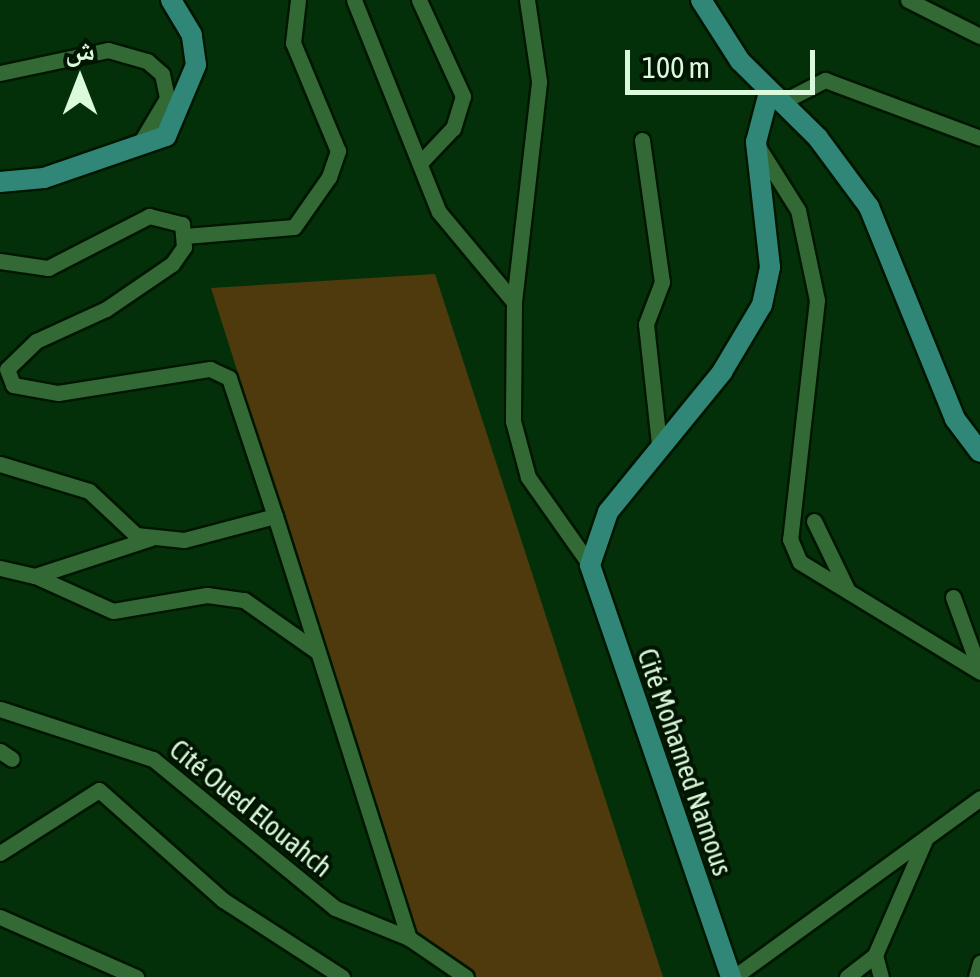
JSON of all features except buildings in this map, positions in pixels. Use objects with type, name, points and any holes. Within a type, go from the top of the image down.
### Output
[{"type":"main road","points":[[0,182],[134,153],[166,136],[191,91],[192,35],[171,0]]},
{"type":"main road","points":[[701,0],[775,98],[869,207],[949,404],[980,452]]},
{"type":"main road","points":[[590,565],[600,525],[659,443],[722,372],[762,305],[770,267],[756,142],[775,98]]},
{"type":"main road","points":[[949,404],[980,437]]},
{"type":"main road","points":[[949,404],[952,436],[980,468]]},
{"type":"main road","name":"Cité Mohamed Namous","points":[[590,565],[732,977]]},
{"type":"street","points":[[185,236],[294,227],[329,176],[338,151],[293,42],[298,0]]},
{"type":"street","points":[[354,0],[439,212],[514,302]]},
{"type":"street","points":[[419,0],[464,96],[453,128],[420,162]]},
{"type":"street","points":[[526,0],[538,81],[514,302],[513,421],[528,477],[590,565]]},
{"type":"street","points":[[908,0],[980,36]]},
{"type":"street","points":[[0,73],[108,50],[146,60],[162,74],[168,98],[134,153]]},
{"type":"street","points":[[775,98],[825,80],[980,138]]},
{"type":"street","points":[[642,140],[662,282],[646,324],[659,443]]},
{"type":"street","points":[[756,142],[798,210],[818,300],[790,538],[800,562],[980,672]]},
{"type":"street","points":[[0,261],[48,268],[83,257],[149,216],[172,219],[185,236]]},
{"type":"street","points":[[185,236],[172,264],[94,316],[36,341],[3,368],[13,385],[58,393],[210,369],[229,378],[409,938]]},
{"type":"street","points":[[0,464],[89,491],[109,517],[154,537],[184,540],[275,516]]},
{"type":"street","points":[[814,521],[848,592]]},
{"type":"street","points":[[36,576],[154,537]]},
{"type":"street","points":[[0,568],[36,576],[113,610],[207,596],[244,600],[318,652]]},
{"type":"street","points":[[953,598],[980,672]]},
{"type":"street","name":"Cité Oued Elouahch","points":[[0,709],[154,759],[335,908],[409,938],[466,977]]},
{"type":"street","points":[[0,852],[100,790],[224,900],[342,977]]},
{"type":"street","points":[[732,977],[980,798]]},
{"type":"street","points":[[847,977],[876,955],[926,837]]},
{"type":"street","points":[[0,917],[136,977]]},
{"type":"street","points":[[876,955],[881,977]]},
{"type":"street","points":[[976,977],[980,963]]},
{"type":"shaded area","points":[[435,274],[663,977],[474,977],[417,938],[211,288]]}]
